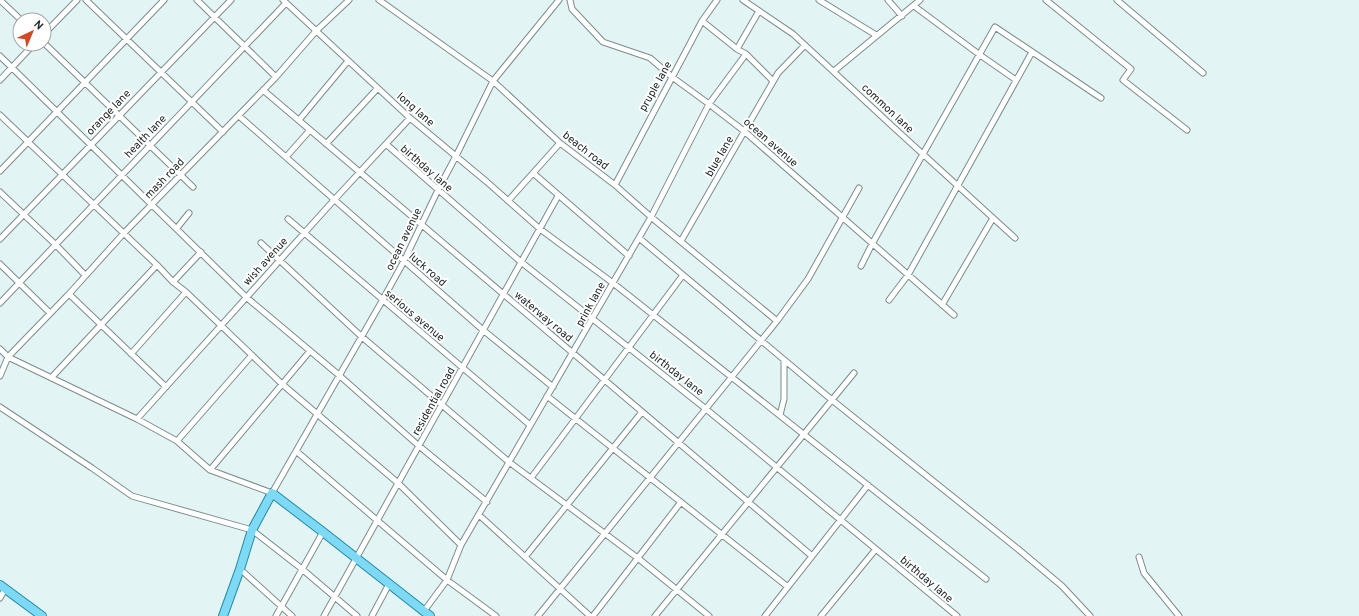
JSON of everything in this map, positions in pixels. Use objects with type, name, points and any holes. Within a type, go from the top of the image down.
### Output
[{"type":"main road","points":[[224,615],[252,530],[272,493],[430,616]]},
{"type":"main road","points":[[2,587],[42,616]]},
{"type":"street","points":[[0,0],[13,12]]},
{"type":"street","points":[[52,26],[77,0]]},
{"type":"street","points":[[86,0],[223,132]]},
{"type":"street","points":[[0,170],[164,0]]},
{"type":"street","points":[[197,0],[276,77]]},
{"type":"street","name":"orange lane","points":[[0,239],[231,0]]},
{"type":"street","name":"mash road","points":[[0,376],[8,357],[124,234],[276,77],[316,31],[348,0]]},
{"type":"street","name":"beach road","points":[[379,0],[493,81],[560,143],[615,185],[651,217],[777,321]]},
{"type":"street","name":"ocean avenue","points":[[272,493],[340,376],[404,261],[493,81],[558,0]]},
{"type":"street","name":"ocean avenue","points":[[570,0],[572,9],[603,42],[650,58],[672,78],[744,131],[954,315]]},
{"type":"street","name":"pruple lane","points":[[615,185],[702,21],[718,0]]},
{"type":"street","name":"common lane","points":[[743,0],[793,34],[805,44],[1015,238]]},
{"type":"street","points":[[819,0],[876,35]]},
{"type":"street","points":[[888,0],[902,16]]},
{"type":"street","points":[[834,70],[920,0]]},
{"type":"street","points":[[1046,0],[1131,69],[1123,80],[1187,130]]},
{"type":"street","points":[[1117,0],[1203,73]]},
{"type":"street","name":"long lane","points":[[284,2],[410,118],[540,229],[654,315],[986,579]]},
{"type":"street","name":"health lane","points":[[0,303],[245,46],[284,2]]},
{"type":"street","points":[[914,6],[1016,80]]},
{"type":"street","points":[[737,49],[759,11]]},
{"type":"street","points":[[702,21],[737,49],[746,54],[773,81]]},
{"type":"street","points":[[861,266],[995,27],[1102,98]]},
{"type":"street","name":"blue lane","points":[[681,241],[778,73],[805,44]]},
{"type":"street","points":[[52,50],[194,187]]},
{"type":"street","points":[[0,80],[26,52]]},
{"type":"street","points":[[889,300],[908,276],[1032,52]]},
{"type":"street","name":"prink lane","points":[[424,610],[447,580],[462,545],[651,217],[709,104],[746,54]]},
{"type":"street","points":[[0,56],[202,252],[246,297],[340,376],[419,446],[487,502]]},
{"type":"street","points":[[298,120],[348,61]]},
{"type":"street","points":[[326,144],[377,88]]},
{"type":"street","name":"waterway road","points":[[263,90],[812,556]]},
{"type":"street","points":[[0,116],[282,384],[398,483],[462,545]]},
{"type":"street","name":"luck road","points":[[239,116],[483,330],[553,387]]},
{"type":"street","name":"wish avenue","points":[[137,419],[303,234],[410,118]]},
{"type":"street","points":[[286,157],[310,130]]},
{"type":"street","points":[[508,201],[560,143]]},
{"type":"street","name":"birthday lane","points":[[386,144],[521,262],[706,409],[957,616]]},
{"type":"street","points":[[533,173],[629,256]]},
{"type":"street","points":[[538,616],[777,321],[808,279],[860,188]]},
{"type":"street","points":[[0,192],[56,245],[85,276]]},
{"type":"street","name":"residential road","points":[[324,616],[558,196]]},
{"type":"street","points":[[177,228],[189,213]]},
{"type":"street","points":[[942,305],[993,218]]},
{"type":"street","name":"serious avenue","points":[[288,219],[303,234],[530,425]]},
{"type":"street","points":[[639,238],[832,400],[1018,549],[1062,586],[1090,616]]},
{"type":"street","points":[[261,242],[279,261],[362,337],[509,462],[639,558],[709,616]]},
{"type":"street","points":[[173,282],[202,252]]},
{"type":"street","points":[[0,264],[50,313]]},
{"type":"street","points":[[51,378],[157,265]]},
{"type":"street","points":[[531,478],[683,275]]},
{"type":"street","points":[[131,354],[186,292]]},
{"type":"street","points":[[69,294],[166,387]]},
{"type":"street","points":[[0,349],[8,357],[137,419],[177,441],[210,470],[272,493]]},
{"type":"street","points":[[210,470],[310,351]]},
{"type":"street","points":[[177,441],[252,355]]},
{"type":"street","points":[[780,415],[784,399],[784,360]]},
{"type":"street","points":[[655,616],[854,373]]},
{"type":"street","points":[[547,396],[788,586]]},
{"type":"street","points":[[0,407],[132,496],[252,530],[302,568],[358,616]]},
{"type":"street","points":[[525,557],[642,412]]},
{"type":"street","points":[[296,451],[447,580],[496,616]]},
{"type":"street","points":[[764,616],[868,485]]},
{"type":"street","points":[[593,616],[681,502]]},
{"type":"street","points":[[479,515],[590,616]]},
{"type":"street","points":[[276,616],[323,532]]},
{"type":"street","points":[[821,616],[876,549]]},
{"type":"street","points":[[1139,557],[1144,572],[1179,616]]},
{"type":"street","points":[[240,569],[292,616]]},
{"type":"street","points":[[372,616],[389,584]]},
{"type":"street","points":[[0,598],[2,587]]}]
